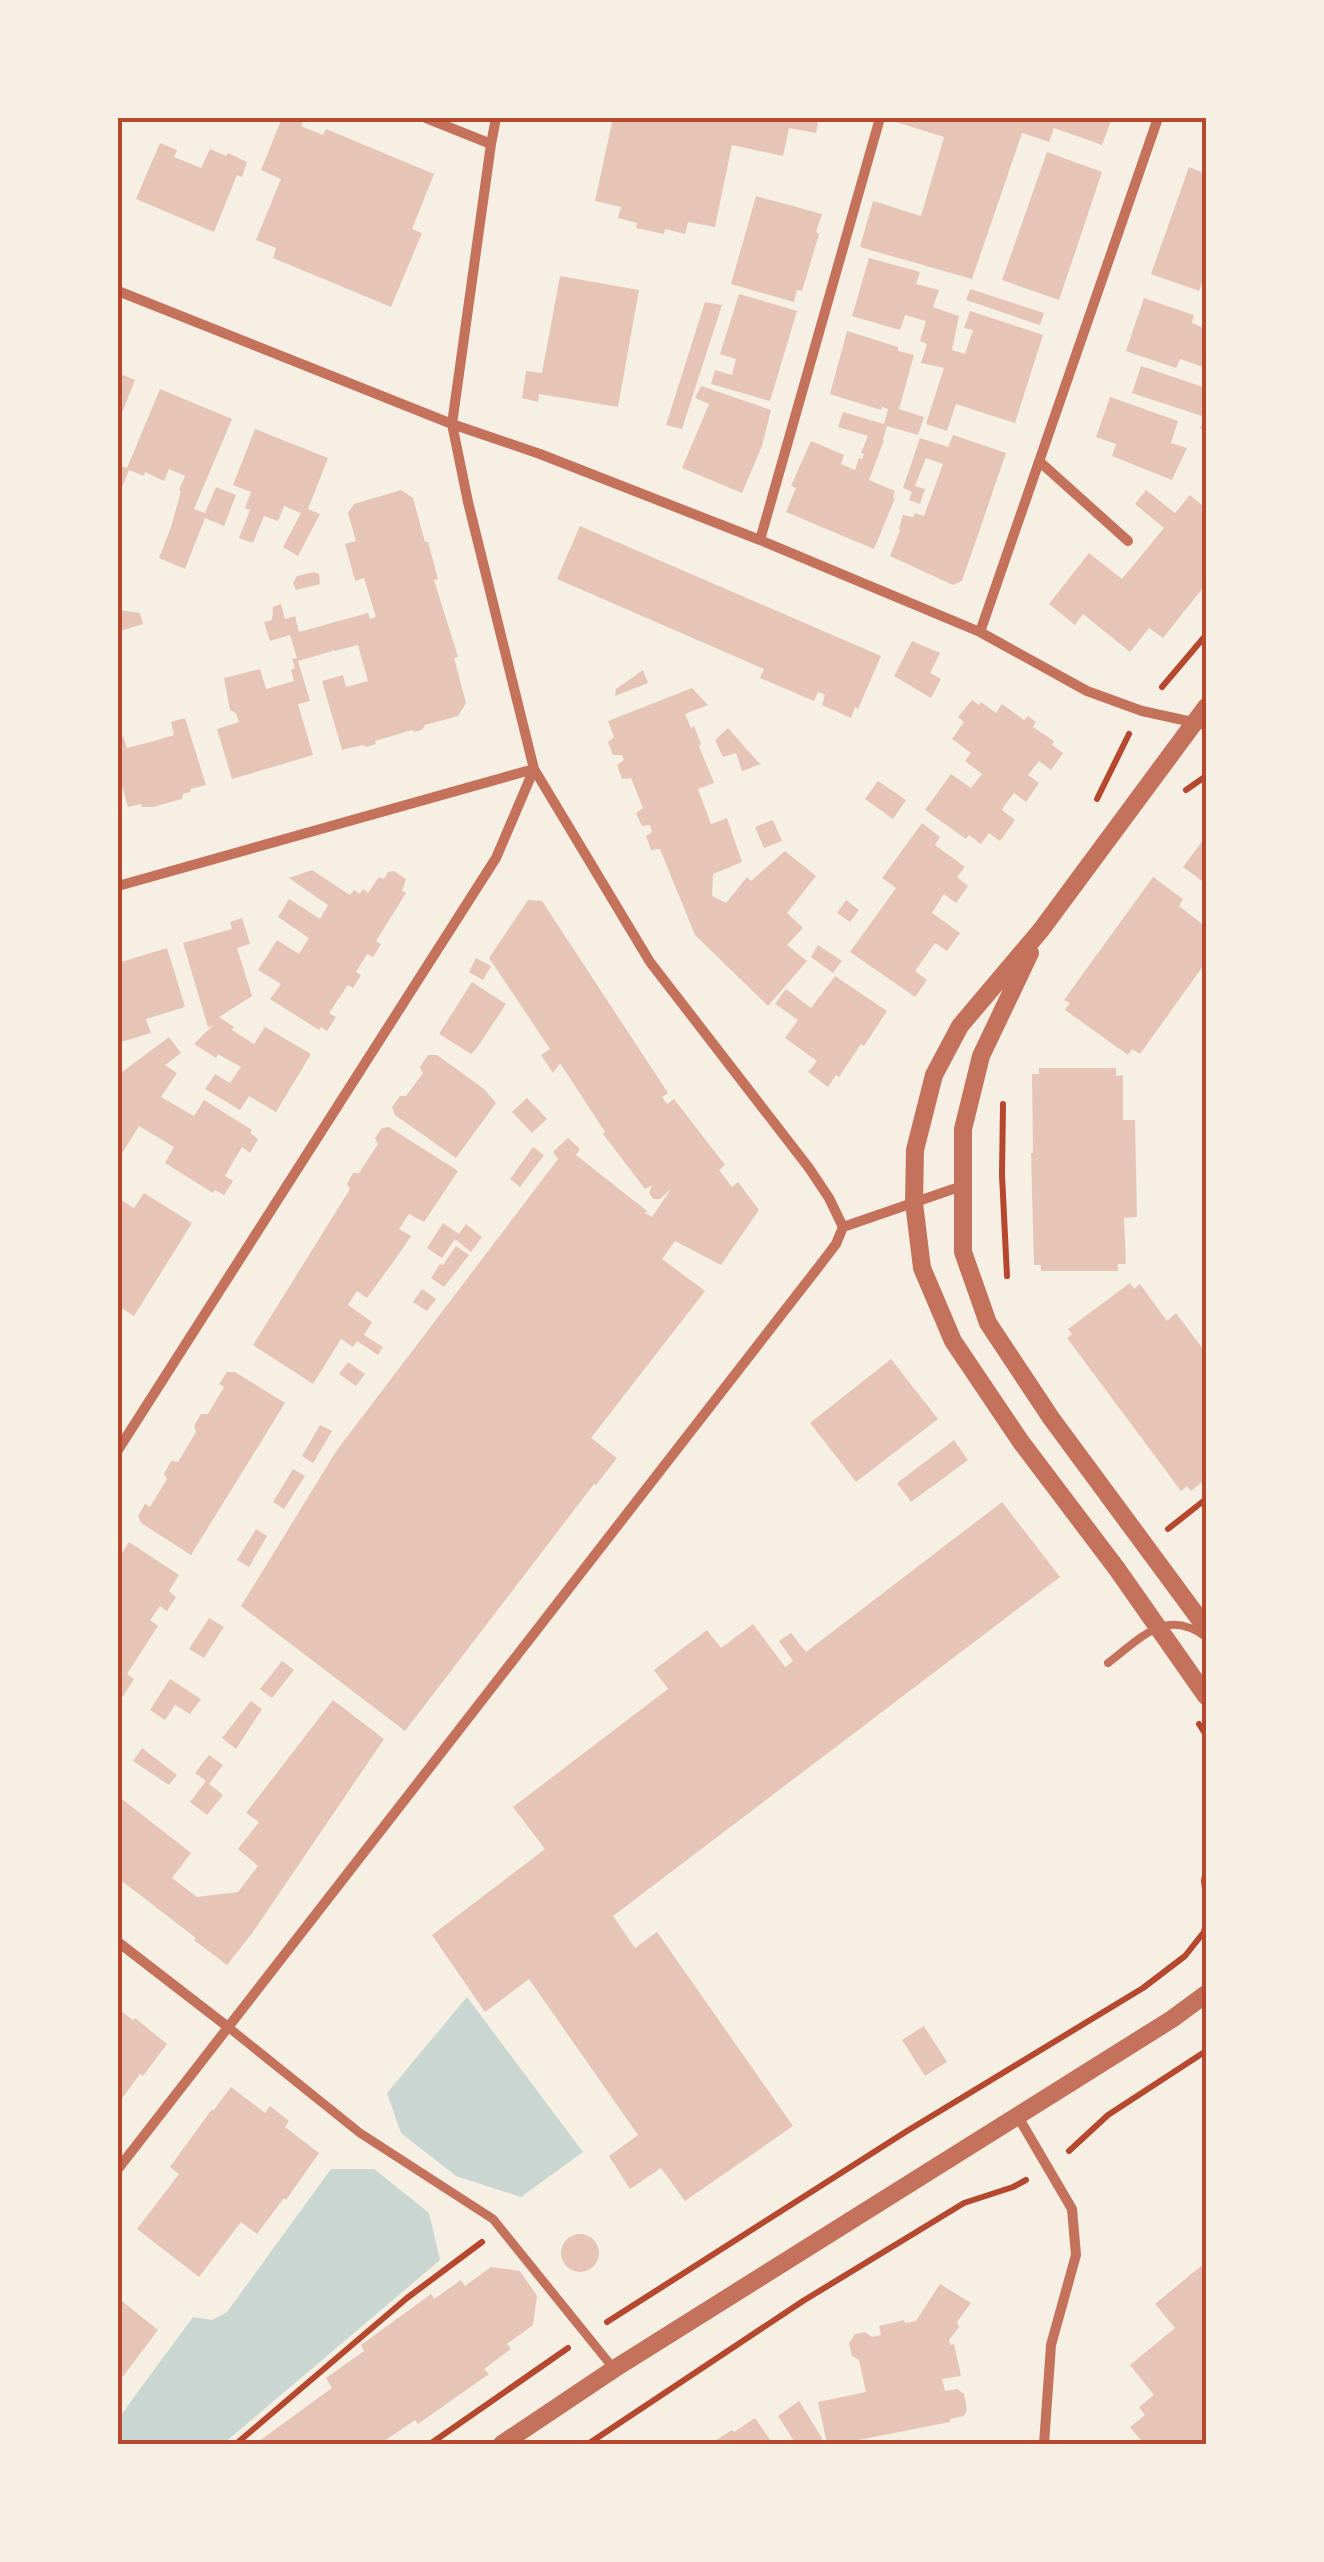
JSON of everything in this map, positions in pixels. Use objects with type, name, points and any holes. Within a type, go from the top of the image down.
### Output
[{"type":"street","points":[[426,118],[441,120],[491,144]]},
{"type":"street","points":[[118,2170],[820,1265],[836,1244],[843,1226],[809,1168],[650,962],[534,769],[452,424],[496,118]]},
{"type":"street","points":[[760,540],[880,118]]},
{"type":"street","points":[[980,632],[1158,118]]},
{"type":"street","points":[[118,290],[452,424],[760,540],[980,632],[1087,691],[1142,711],[1201,724]]},
{"type":"street","points":[[1040,462],[1128,541]]},
{"type":"street","points":[[1206,707],[1201,724],[1041,930],[960,1026],[934,1074],[916,1150],[914,1202],[922,1268],[952,1341],[1206,1696]]},
{"type":"street","points":[[118,886],[534,769]]},
{"type":"street","points":[[118,1450],[496,858],[534,769]]},
{"type":"street","points":[[1041,930],[980,1056],[962,1129],[964,1252],[988,1323],[1051,1418],[1206,1628]]},
{"type":"street","points":[[843,1226],[962,1186]]},
{"type":"street","points":[[118,1942],[360,2133],[493,2219],[614,2369]]},
{"type":"street","points":[[502,2444],[1206,1994]]},
{"type":"street","points":[[1018,2115],[1072,2209],[1076,2255],[1051,2345],[1044,2444]]},
{"type":"lane","points":[[1108,1662],[1158,1626],[1176,1623],[1193,1627],[1206,1637]]},
{"type":"path","points":[[1097,799],[1142,711],[1206,635]]},
{"type":"path","points":[[1002,1176],[1007,1282]]},
{"type":"path","points":[[1168,1529],[1178,1542]]},
{"type":"path","points":[[1206,1869],[1206,1897]]},
{"type":"path","points":[[430,2444],[586,2335],[907,2131],[1144,1988],[1185,1956],[1204,1932],[1206,1923]]},
{"type":"path","points":[[588,2444],[804,2301],[964,2203],[1013,2187],[1050,2167],[1108,2115],[1206,2051]]},
{"type":"path","points":[[236,2444],[407,2298],[501,2228]]},
{"type":"shaded area","points":[[467,1997],[583,2152],[521,2197],[456,2176],[401,2133],[387,2093]]},
{"type":"shaded area","points":[[331,2169],[374,2169],[429,2213],[440,2260],[223,2444],[118,2444],[118,2419],[193,2317],[212,2320],[227,2312]]},
{"type":"building","points":[[282,118],[305,118],[301,126],[323,135],[326,129],[434,174],[412,229],[422,233],[391,307],[273,258],[276,248],[256,240],[281,179],[261,170]]},
{"type":"building","points":[[613,118],[819,118],[816,133],[789,128],[783,156],[732,145],[715,227],[688,222],[685,234],[665,229],[664,234],[636,228],[637,223],[618,218],[621,207],[595,201]]},
{"type":"building","points":[[897,118],[1112,118],[1102,145],[1054,128],[1049,142],[1022,133],[972,279],[860,247],[873,201],[921,216],[944,137],[896,122]]},
{"type":"building","points":[[160,143],[177,150],[174,157],[201,168],[210,149],[247,162],[242,177],[237,175],[214,232],[136,199]]},
{"type":"building","points":[[1047,152],[1102,172],[1059,300],[1002,280]]},
{"type":"building","points":[[1189,167],[1206,174],[1206,279],[1199,291],[1151,274]]},
{"type":"building","points":[[756,196],[822,214],[802,291],[797,290],[794,302],[731,284]]},
{"type":"building","points":[[869,258],[920,272],[916,284],[939,290],[933,307],[959,316],[952,350],[965,354],[973,330],[964,328],[970,311],[1043,335],[1015,423],[956,404],[947,431],[926,424],[944,368],[921,363],[927,344],[920,341],[926,321],[905,315],[900,330],[852,316]]},
{"type":"building","points":[[560,276],[639,290],[618,407],[539,394],[538,402],[522,398],[526,371],[542,373]]},
{"type":"building","points":[[970,289],[1044,313],[1040,325],[966,300]]},
{"type":"building","points":[[739,294],[797,311],[770,401],[711,384],[715,370],[732,375],[736,359],[720,354]]},
{"type":"building","points":[[1144,298],[1194,315],[1192,323],[1206,329],[1206,368],[1180,359],[1176,368],[1126,351]]},
{"type":"building","points":[[705,302],[722,305],[682,429],[666,425]]},
{"type":"building","points":[[847,331],[914,355],[899,409],[924,417],[918,435],[887,426],[869,480],[895,491],[895,498],[874,549],[786,512],[796,488],[791,486],[811,441],[844,455],[841,464],[855,470],[859,458],[862,459],[868,436],[838,427],[843,412],[884,424],[888,409],[830,394]]},
{"type":"building","points":[[1141,366],[1206,388],[1206,433],[1200,428],[1205,417],[1132,393]]},
{"type":"building","points":[[118,373],[135,380],[118,423]]},
{"type":"building","points":[[701,386],[771,410],[762,446],[742,493],[682,468],[709,404],[695,398]]},
{"type":"building","points":[[160,389],[232,419],[194,509],[205,513],[216,487],[236,495],[224,526],[205,518],[185,569],[159,558],[185,476],[169,469],[164,481],[129,470],[118,497],[118,464],[127,468]]},
{"type":"building","points":[[1110,397],[1178,421],[1171,443],[1187,448],[1172,480],[1112,456],[1116,444],[1096,437]]},
{"type":"building","points":[[255,429],[328,458],[308,509],[320,514],[298,556],[283,547],[301,513],[284,506],[278,521],[264,516],[253,543],[239,538],[250,510],[245,508],[251,492],[233,485]]},
{"type":"building","points":[[953,435],[1006,453],[962,581],[953,585],[890,556],[903,515],[924,516],[943,464],[926,458],[915,486],[925,489],[920,504],[909,500],[912,492],[903,488],[920,438],[948,447]]},
{"type":"building","points":[[401,490],[413,498],[428,542],[466,703],[458,716],[425,725],[422,730],[342,750],[322,681],[343,675],[346,687],[368,681],[358,645],[332,649],[298,661],[310,701],[298,704],[313,755],[232,779],[217,729],[239,722],[230,710],[224,678],[260,669],[266,689],[294,681],[292,659],[297,658],[290,635],[270,641],[264,622],[272,620],[273,607],[281,604],[285,619],[295,616],[299,632],[368,613],[370,619],[376,617],[364,578],[355,581],[345,544],[356,541],[348,513],[354,504]]},
{"type":"building","points":[[1146,490],[1175,513],[1190,495],[1203,506],[1206,502],[1206,584],[1163,638],[1149,628],[1130,652],[1083,614],[1075,625],[1049,604],[1089,553],[1122,579],[1164,528],[1135,504]]},
{"type":"building","points":[[580,526],[881,656],[858,709],[855,707],[851,718],[822,705],[822,693],[818,692],[814,701],[760,678],[764,669],[557,579]]},
{"type":"building","points":[[319,574],[320,584],[296,590],[293,583],[297,576]]},
{"type":"building","points":[[118,610],[140,613],[143,624],[120,631]]},
{"type":"building","points":[[912,641],[940,653],[930,673],[941,679],[931,698],[894,676]]},
{"type":"building","points":[[643,670],[648,683],[615,696],[616,689]]},
{"type":"building","points":[[692,688],[708,705],[685,714],[691,728],[694,726],[714,783],[698,789],[711,824],[727,818],[742,862],[713,874],[712,896],[726,903],[747,877],[751,881],[785,851],[816,876],[787,913],[803,928],[787,945],[807,961],[768,1006],[695,935],[660,849],[651,850],[646,836],[652,832],[650,825],[642,826],[636,813],[643,808],[631,778],[622,779],[617,765],[624,760],[622,755],[613,755],[608,742],[614,737],[608,721]]},
{"type":"building","points":[[972,700],[996,713],[1002,704],[1024,720],[1028,716],[1036,722],[1033,727],[1054,741],[1052,745],[1063,753],[1051,770],[1039,761],[1028,775],[1039,783],[1026,802],[1014,793],[1002,810],[1015,820],[1000,841],[989,833],[981,844],[969,835],[966,839],[925,810],[951,774],[971,788],[982,774],[965,761],[971,753],[952,739],[964,722],[958,717]]},
{"type":"building","points":[[185,718],[206,785],[190,789],[182,799],[153,807],[128,807],[118,772],[118,737],[123,736],[127,748],[151,742],[174,735],[171,722]]},
{"type":"building","points":[[728,728],[761,764],[742,771],[736,753],[723,757],[715,740]]},
{"type":"building","points":[[878,781],[906,800],[893,819],[865,799]]},
{"type":"building","points":[[773,820],[782,841],[764,848],[755,827]]},
{"type":"building","points":[[922,823],[940,837],[935,845],[965,867],[957,877],[968,886],[956,903],[944,894],[932,913],[960,933],[947,951],[935,943],[915,971],[927,980],[915,997],[850,952],[896,888],[882,878]]},
{"type":"building","points":[[1206,836],[1206,884],[1183,867]]},
{"type":"building","points":[[312,870],[350,895],[354,890],[360,894],[363,889],[368,893],[379,877],[384,879],[388,872],[394,871],[406,879],[402,891],[406,893],[376,941],[381,944],[373,957],[367,954],[356,972],[361,975],[353,988],[348,985],[329,1013],[336,1017],[327,1031],[321,1027],[319,1030],[270,999],[281,984],[258,970],[277,940],[299,954],[309,938],[278,917],[289,899],[320,919],[328,905],[289,878]]},
{"type":"building","points":[[1153,877],[1183,899],[1179,906],[1206,927],[1206,962],[1140,1054],[1132,1049],[1128,1055],[1065,1010],[1070,1003],[1064,1000]]},
{"type":"building","points":[[528,900],[542,901],[668,1093],[662,1097],[667,1104],[674,1099],[725,1165],[719,1170],[732,1187],[738,1182],[759,1210],[721,1265],[675,1241],[662,1259],[705,1291],[591,1438],[617,1458],[405,1731],[241,1606],[337,1450],[558,1159],[553,1152],[568,1138],[580,1149],[576,1155],[652,1217],[671,1189],[660,1199],[653,1199],[649,1193],[652,1185],[645,1189],[603,1134],[560,1063],[553,1073],[541,1055],[550,1049],[489,958]]},
{"type":"building","points":[[846,900],[859,910],[850,922],[837,913]]},
{"type":"building","points":[[242,918],[250,944],[237,948],[252,996],[219,1017],[254,1044],[265,1027],[311,1054],[276,1112],[249,1096],[240,1110],[205,1089],[215,1074],[230,1083],[241,1067],[194,1044],[213,1025],[208,1027],[183,943],[232,929],[230,922]]},
{"type":"building","points":[[818,945],[842,961],[833,973],[811,957]]},
{"type":"building","points":[[167,948],[185,1007],[146,1019],[151,1033],[118,1043],[118,963]]},
{"type":"building","points":[[476,958],[491,966],[483,980],[469,972]]},
{"type":"building","points":[[835,976],[887,1011],[864,1046],[861,1044],[828,1087],[808,1072],[817,1061],[785,1038],[798,1020],[775,1004],[786,989],[811,1008]]},
{"type":"building","points":[[472,982],[506,1004],[471,1054],[439,1034]]},
{"type":"building","points":[[169,1037],[181,1053],[165,1065],[177,1073],[161,1097],[194,1116],[204,1100],[252,1130],[250,1133],[258,1139],[250,1153],[242,1147],[225,1176],[233,1181],[224,1195],[215,1190],[213,1193],[165,1163],[174,1147],[139,1126],[118,1160],[118,1069],[122,1072]]},
{"type":"building","points":[[428,1055],[437,1055],[484,1089],[496,1103],[456,1158],[395,1115],[392,1107],[423,1073],[420,1067]]},
{"type":"building","points":[[1039,1068],[1116,1068],[1116,1076],[1123,1075],[1123,1120],[1135,1120],[1137,1217],[1124,1218],[1126,1264],[1118,1264],[1118,1271],[1041,1271],[1041,1265],[1034,1265],[1032,1074],[1039,1074]]},
{"type":"building","points":[[527,1098],[547,1119],[532,1133],[512,1112]]},
{"type":"building","points":[[389,1127],[458,1171],[424,1222],[409,1214],[399,1229],[411,1236],[401,1251],[367,1298],[357,1291],[348,1305],[372,1322],[364,1335],[383,1347],[378,1355],[357,1341],[353,1347],[341,1339],[313,1384],[253,1345],[350,1189],[347,1184],[353,1173],[359,1173],[378,1144],[375,1138],[382,1128]]},
{"type":"building","points":[[533,1147],[544,1155],[520,1187],[510,1179]]},
{"type":"building","points":[[144,1193],[192,1223],[134,1316],[118,1306],[118,1198],[134,1208]]},
{"type":"building","points":[[443,1223],[459,1234],[466,1224],[482,1237],[471,1252],[455,1239],[442,1258],[427,1248]]},
{"type":"building","points":[[456,1246],[469,1255],[444,1287],[431,1278]]},
{"type":"building","points":[[1130,1283],[1134,1289],[1140,1284],[1167,1321],[1176,1313],[1206,1353],[1206,1479],[1191,1491],[1187,1486],[1181,1491],[1067,1338],[1072,1334],[1068,1329]]},
{"type":"building","points":[[422,1289],[436,1299],[427,1311],[413,1302]]},
{"type":"building","points":[[891,1359],[938,1419],[856,1482],[810,1423]]},
{"type":"building","points":[[348,1362],[365,1374],[356,1386],[339,1374]]},
{"type":"building","points":[[227,1372],[235,1372],[285,1403],[191,1555],[141,1523],[138,1516],[145,1504],[150,1507],[167,1479],[164,1474],[171,1461],[178,1462],[196,1432],[194,1426],[201,1414],[208,1414],[224,1387],[219,1384]]},
{"type":"building","points":[[320,1425],[332,1431],[313,1463],[302,1456]]},
{"type":"building","points":[[954,1440],[968,1460],[911,1502],[897,1483]]},
{"type":"building","points":[[293,1469],[305,1476],[284,1509],[273,1502]]},
{"type":"building","points":[[1002,1502],[1060,1577],[613,1916],[635,1948],[657,1932],[793,2126],[685,2201],[661,2168],[630,2189],[609,2156],[638,2135],[529,1979],[485,2012],[432,1935],[545,1849],[513,1807],[668,1689],[654,1670],[707,1630],[721,1648],[753,1624],[785,1667],[793,1661],[779,1641],[791,1633],[806,1652]]},
{"type":"building","points":[[256,1529],[267,1536],[249,1567],[237,1560]]},
{"type":"building","points":[[129,1542],[179,1575],[169,1591],[176,1597],[167,1611],[160,1606],[150,1620],[158,1626],[127,1674],[134,1679],[118,1704],[118,1559]]},
{"type":"building","points":[[209,1618],[224,1627],[204,1658],[189,1649]]},
{"type":"building","points":[[282,1661],[294,1670],[272,1698],[260,1689]]},
{"type":"building","points":[[170,1679],[201,1699],[190,1714],[175,1705],[165,1720],[150,1710]]},
{"type":"building","points":[[333,1700],[384,1739],[227,1965],[118,1878],[118,1796],[191,1853],[172,1878],[197,1897],[238,1892],[258,1866],[238,1849],[259,1822],[246,1813]]},
{"type":"building","points":[[251,1701],[262,1709],[236,1749],[222,1738]]},
{"type":"building","points":[[142,1748],[177,1775],[169,1785],[133,1761]]},
{"type":"building","points":[[209,1755],[223,1765],[209,1784],[223,1795],[207,1815],[190,1802],[206,1781],[195,1773]]},
{"type":"building","points":[[118,2009],[167,2044],[118,2104]]},
{"type":"building","points":[[924,2026],[947,2062],[925,2076],[902,2040]]},
{"type":"building","points":[[231,2087],[265,2113],[270,2106],[289,2121],[285,2127],[319,2153],[257,2234],[241,2222],[199,2277],[137,2229],[179,2174],[170,2167]]},
{"type":"building","points":[[580,2234],[594,2239],[599,2253],[594,2267],[580,2272],[566,2267],[561,2253],[566,2239]]},
{"type":"building","points":[[1206,2262],[1206,2444],[1144,2444],[1130,2427],[1145,2415],[1139,2407],[1154,2395],[1130,2365],[1175,2328],[1155,2304]]},
{"type":"building","points":[[491,2267],[520,2271],[537,2296],[533,2325],[507,2344],[511,2349],[484,2369],[489,2374],[418,2424],[415,2420],[380,2444],[255,2444],[332,2388],[326,2378],[364,2351],[361,2345],[431,2294],[434,2299],[461,2280],[465,2286]]},
{"type":"building","points":[[940,2284],[971,2303],[949,2340],[950,2345],[954,2344],[961,2376],[942,2379],[945,2391],[957,2389],[964,2394],[964,2416],[950,2422],[827,2444],[818,2402],[866,2392],[859,2360],[852,2356],[849,2343],[855,2334],[865,2332],[872,2337],[881,2335],[879,2326],[916,2321]]},
{"type":"building","points":[[118,2298],[158,2330],[118,2383]]},
{"type":"building","points":[[799,2401],[823,2444],[796,2444],[778,2416]]},
{"type":"building","points":[[755,2418],[773,2444],[710,2444],[734,2432]]}]
